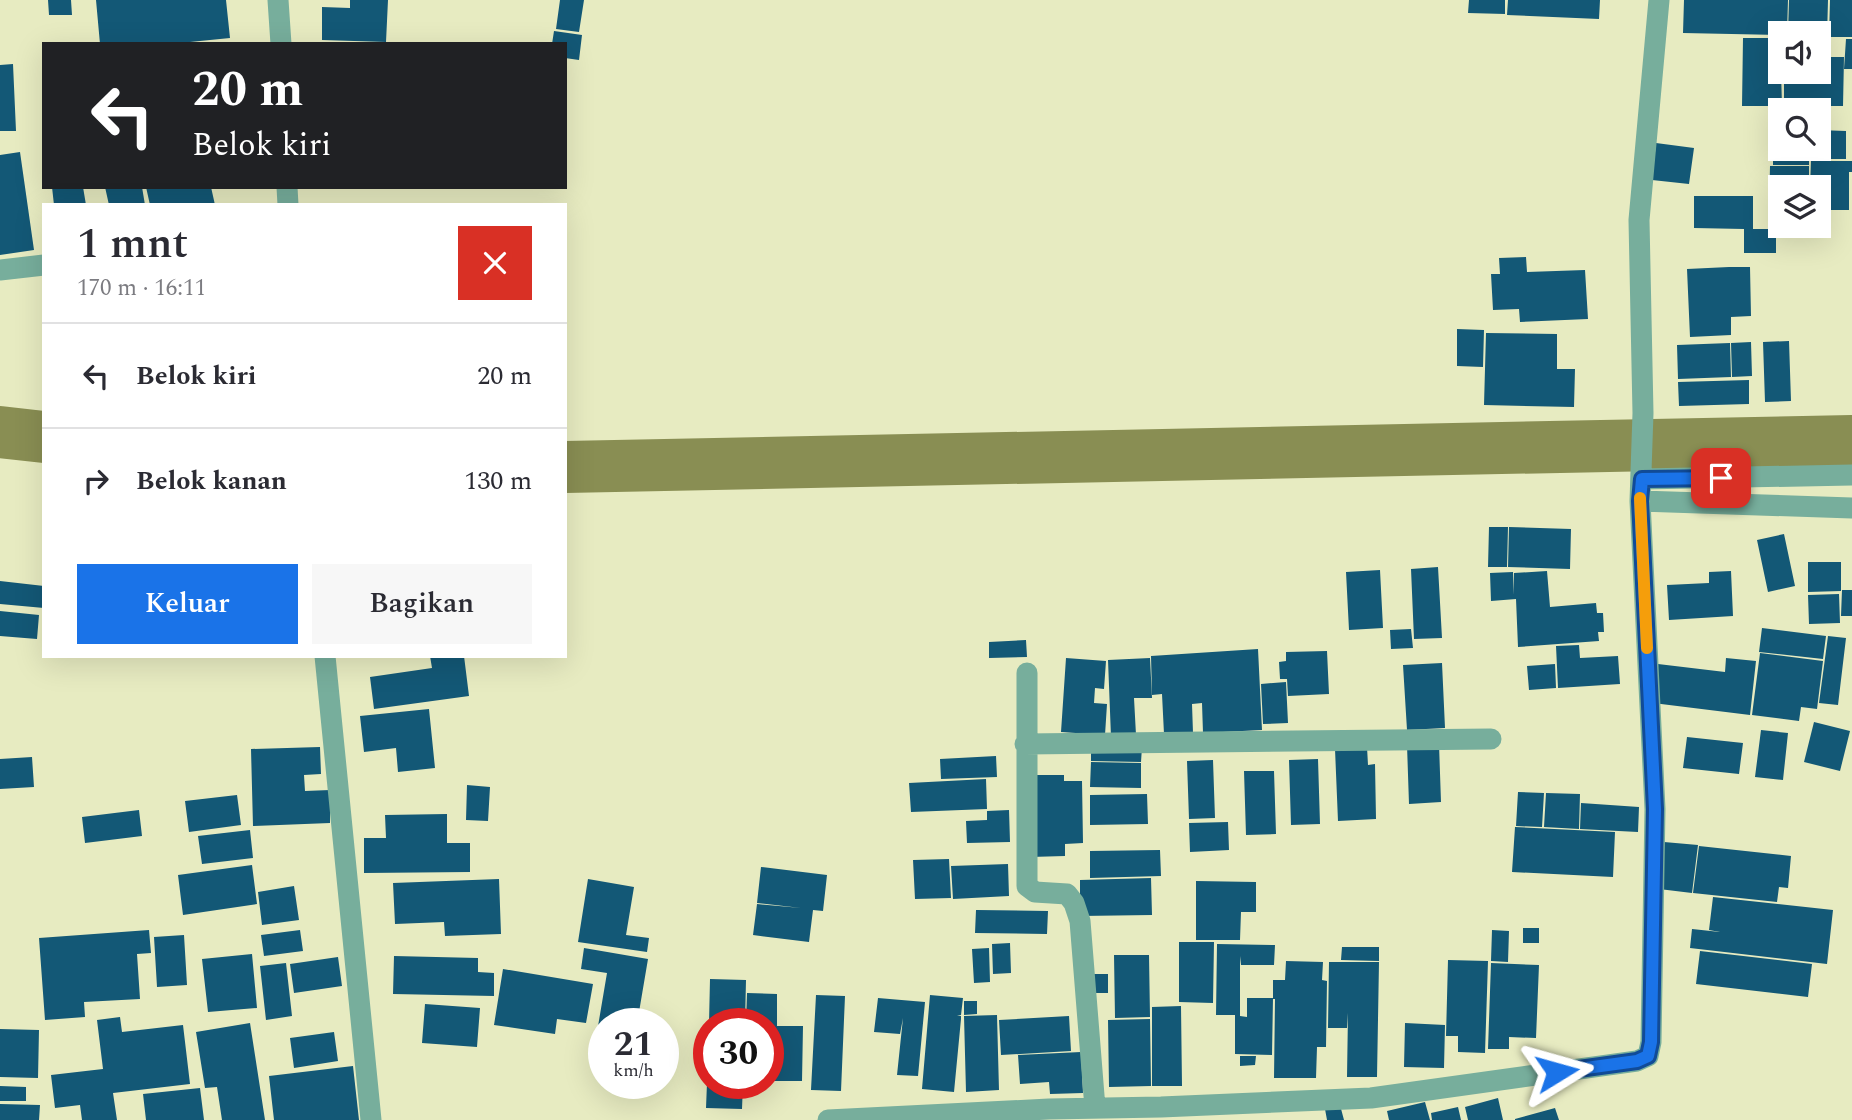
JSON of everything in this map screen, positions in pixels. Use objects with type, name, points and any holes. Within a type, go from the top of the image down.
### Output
[{"type":"street","points":[[278,0],[281,42]]},
{"type":"street","points":[[828,1120],[1050,1114],[1095,1108],[1163,1114],[1371,1098],[1637,1061],[1648,1056],[1651,1042],[1655,809],[1640,501],[1643,413],[1639,219],[1659,0]]},
{"type":"street","points":[[0,270],[42,265]]},
{"type":"street","points":[[1642,469],[1852,475]]},
{"type":"street","points":[[1640,501],[1852,508]]},
{"type":"street","points":[[325,658],[371,1120]]},
{"type":"street","points":[[1027,673],[1027,886],[1035,892],[1071,896],[1080,921],[1095,1108]]},
{"type":"street","points":[[1025,744],[1491,739]]},
{"type":"building","points":[[48,0],[71,0],[72,15],[49,15]]},
{"type":"building","points":[[96,0],[226,0],[230,38],[190,42],[100,42]]},
{"type":"building","points":[[350,0],[388,0],[386,42],[322,40],[322,7],[350,8]]},
{"type":"building","points":[[560,0],[584,0],[579,32],[556,29]]},
{"type":"building","points":[[1469,0],[1505,0],[1505,14],[1468,13]]},
{"type":"building","points":[[1508,0],[1600,0],[1599,19],[1507,15]]},
{"type":"building","points":[[1684,0],[1788,0],[1787,21],[1768,21],[1768,35],[1683,33]]},
{"type":"building","points":[[1789,0],[1828,0],[1827,21],[1788,21]]},
{"type":"building","points":[[1830,0],[1852,0],[1852,37],[1831,37]]},
{"type":"building","points":[[554,31],[582,35],[579,60],[567,58],[567,42],[552,42]]},
{"type":"building","points":[[1743,38],[1768,38],[1768,84],[1781,84],[1782,98],[1768,98],[1768,106],[1742,106]]},
{"type":"building","points":[[1846,39],[1852,39],[1852,69],[1844,69]]},
{"type":"building","points":[[1831,57],[1844,57],[1843,106],[1831,106],[1831,98],[1784,98],[1784,84],[1831,84]]},
{"type":"building","points":[[13,64],[16,131],[0,131],[0,65]]},
{"type":"building","points":[[1831,130],[1846,131],[1846,159],[1831,159]]},
{"type":"building","points":[[1656,143],[1694,148],[1689,184],[1652,180]]},
{"type":"building","points":[[20,152],[34,250],[0,255],[0,155]]},
{"type":"building","points":[[1773,161],[1809,161],[1809,165],[1773,165]]},
{"type":"building","points":[[1811,161],[1852,161],[1852,172],[1849,172],[1849,210],[1831,210],[1831,175],[1810,175]]},
{"type":"building","points":[[1770,166],[1809,166],[1809,175],[1770,175]]},
{"type":"building","points":[[52,189],[83,189],[86,203],[54,203]]},
{"type":"building","points":[[105,189],[142,189],[145,203],[109,203]]},
{"type":"building","points":[[146,189],[211,189],[215,203],[150,203]]},
{"type":"building","points":[[1694,196],[1753,196],[1753,229],[1768,229],[1768,238],[1776,238],[1776,253],[1744,253],[1744,229],[1694,228]]},
{"type":"building","points":[[1526,257],[1527,272],[1585,270],[1588,319],[1520,322],[1519,309],[1493,310],[1491,274],[1500,274],[1499,258]]},
{"type":"building","points":[[1750,267],[1751,316],[1731,317],[1731,335],[1690,337],[1687,269]]},
{"type":"building","points":[[1457,329],[1484,330],[1483,367],[1457,366]]},
{"type":"building","points":[[1486,333],[1557,334],[1557,369],[1575,369],[1574,407],[1484,405]]},
{"type":"building","points":[[1789,341],[1791,401],[1765,402],[1763,342]]},
{"type":"building","points":[[1751,342],[1752,376],[1732,377],[1731,343]]},
{"type":"building","points":[[1730,343],[1731,377],[1678,379],[1677,345]]},
{"type":"building","points":[[1749,380],[1749,404],[1679,406],[1678,382]]},
{"type":"building","points":[[1489,527],[1508,527],[1507,567],[1488,567]]},
{"type":"building","points":[[1509,527],[1571,529],[1570,569],[1508,567]]},
{"type":"building","points":[[1784,534],[1795,586],[1768,592],[1757,540]]},
{"type":"building","points":[[1808,562],[1841,562],[1841,591],[1808,592]]},
{"type":"building","points":[[1438,567],[1442,638],[1414,639],[1411,569]]},
{"type":"building","points":[[1380,570],[1383,628],[1349,630],[1346,572]]},
{"type":"building","points":[[1547,571],[1550,607],[1596,603],[1597,613],[1603,613],[1604,632],[1598,632],[1599,641],[1518,647],[1516,599],[1491,601],[1490,573],[1513,572],[1514,595],[1514,573]]},
{"type":"building","points":[[1731,571],[1733,616],[1669,620],[1667,585],[1709,583],[1709,572]]},
{"type":"building","points":[[0,581],[42,586],[42,608],[0,604]]},
{"type":"building","points":[[1842,590],[1852,590],[1852,616],[1841,616]]},
{"type":"building","points":[[1839,594],[1840,623],[1809,624],[1808,595]]},
{"type":"building","points":[[0,611],[39,615],[37,639],[0,636]]},
{"type":"building","points":[[1762,628],[1826,636],[1823,659],[1759,652]]},
{"type":"building","points":[[1411,629],[1413,648],[1391,649],[1390,630]]},
{"type":"building","points":[[1828,636],[1846,638],[1838,705],[1819,703]]},
{"type":"building","points":[[1026,640],[1027,657],[989,658],[989,642]]},
{"type":"building","points":[[1579,645],[1580,658],[1618,656],[1620,684],[1558,688],[1556,646]]},
{"type":"building","points":[[1258,649],[1262,730],[1203,733],[1202,703],[1192,704],[1193,733],[1164,734],[1162,694],[1152,695],[1151,656]]},
{"type":"building","points":[[1327,651],[1329,694],[1288,696],[1287,679],[1280,679],[1279,662],[1286,661],[1286,652]]},
{"type":"building","points":[[1760,653],[1823,661],[1817,709],[1801,707],[1799,721],[1752,715]]},
{"type":"building","points":[[430,658],[464,658],[469,696],[374,709],[370,677],[432,668]]},
{"type":"building","points":[[1066,658],[1106,661],[1104,689],[1095,688],[1094,703],[1107,704],[1105,735],[1061,732]]},
{"type":"building","points":[[1150,658],[1152,698],[1134,698],[1136,735],[1111,737],[1108,660]]},
{"type":"building","points":[[1726,658],[1756,661],[1750,715],[1653,703],[1658,664],[1725,672]]},
{"type":"building","points":[[1442,663],[1445,728],[1407,730],[1403,665]]},
{"type":"building","points":[[1555,664],[1556,688],[1529,690],[1527,666]]},
{"type":"building","points":[[1286,682],[1288,723],[1263,724],[1261,684]]},
{"type":"building","points":[[429,709],[435,768],[398,772],[396,748],[364,752],[360,716]]},
{"type":"building","points":[[1814,722],[1850,731],[1840,771],[1804,762]]},
{"type":"building","points":[[1761,730],[1788,733],[1783,780],[1755,777]]},
{"type":"building","points":[[1687,737],[1743,743],[1739,774],[1683,768]]},
{"type":"building","points":[[1439,744],[1441,802],[1409,804],[1407,745]]},
{"type":"building","points":[[1091,745],[1142,747],[1141,762],[1091,761]]},
{"type":"building","points":[[320,747],[321,774],[304,775],[305,791],[330,790],[330,823],[253,826],[251,749]]},
{"type":"building","points":[[1367,747],[1368,765],[1375,764],[1376,819],[1338,821],[1335,749]]},
{"type":"building","points":[[996,756],[997,777],[941,779],[940,759]]},
{"type":"building","points":[[32,757],[34,787],[0,789],[0,759]]},
{"type":"building","points":[[1318,759],[1320,824],[1291,825],[1289,760]]},
{"type":"building","points":[[1213,760],[1215,818],[1189,819],[1187,761]]},
{"type":"building","points":[[1091,762],[1141,763],[1141,788],[1090,787]]},
{"type":"building","points":[[1244,771],[1274,771],[1276,834],[1246,835]]},
{"type":"building","points":[[1029,775],[1064,775],[1064,781],[1082,781],[1083,843],[1065,844],[1065,856],[1030,857]]},
{"type":"building","points":[[986,779],[987,809],[911,812],[909,783]]},
{"type":"building","points":[[467,785],[490,787],[488,821],[466,820]]},
{"type":"building","points":[[1518,792],[1544,793],[1542,827],[1516,826]]},
{"type":"building","points":[[1546,793],[1580,794],[1579,829],[1544,827]]},
{"type":"building","points":[[1147,794],[1148,824],[1090,825],[1090,795]]},
{"type":"building","points":[[237,795],[241,825],[189,832],[185,801]]},
{"type":"building","points":[[1581,803],[1639,807],[1638,832],[1580,829]]},
{"type":"building","points":[[139,810],[142,836],[85,843],[82,817]]},
{"type":"building","points":[[1009,810],[1010,842],[967,843],[966,821],[987,820],[987,811]]},
{"type":"building","points":[[447,814],[447,843],[470,843],[470,872],[364,873],[364,838],[386,838],[385,815]]},
{"type":"building","points":[[1228,822],[1229,850],[1190,852],[1189,823]]},
{"type":"building","points":[[1515,827],[1615,832],[1613,877],[1512,872]]},
{"type":"building","points":[[250,830],[253,858],[202,864],[198,836]]},
{"type":"building","points":[[1664,842],[1698,845],[1692,893],[1659,889]]},
{"type":"building","points":[[1699,846],[1791,856],[1788,888],[1779,887],[1777,902],[1693,893]]},
{"type":"building","points":[[1160,850],[1161,876],[1090,878],[1090,851]]},
{"type":"building","points":[[949,859],[951,898],[915,899],[913,860]]},
{"type":"building","points":[[1008,864],[1009,896],[953,899],[951,866]]},
{"type":"building","points":[[252,865],[257,904],[183,915],[178,875]]},
{"type":"building","points":[[761,867],[827,875],[823,911],[813,910],[809,942],[753,935],[757,904],[801,908],[757,903]]},
{"type":"building","points":[[1151,878],[1152,915],[1080,916],[1080,880]]},
{"type":"building","points":[[499,879],[501,934],[445,936],[444,922],[395,924],[393,883]]},
{"type":"building","points":[[588,879],[634,887],[626,935],[649,938],[647,952],[578,942]]},
{"type":"building","points":[[1196,881],[1256,882],[1256,912],[1241,912],[1240,940],[1196,940]]},
{"type":"building","points":[[294,886],[299,920],[262,925],[258,892]]},
{"type":"building","points":[[1713,897],[1833,910],[1827,964],[1690,948],[1692,929],[1720,932],[1709,930]]},
{"type":"building","points":[[976,910],[1048,911],[1047,934],[975,933]]},
{"type":"building","points":[[1523,928],[1539,928],[1539,943],[1523,943]]},
{"type":"building","points":[[149,930],[151,953],[137,954],[140,999],[84,1002],[85,1017],[45,1020],[39,938]]},
{"type":"building","points":[[300,930],[303,951],[264,956],[261,935]]},
{"type":"building","points":[[1492,930],[1509,931],[1508,962],[1491,961]]},
{"type":"building","points":[[184,935],[187,985],[157,987],[154,937]]},
{"type":"building","points":[[1179,942],[1214,942],[1213,1003],[1179,1002]]},
{"type":"building","points":[[1010,943],[1011,973],[993,974],[992,944]]},
{"type":"building","points":[[1217,944],[1275,945],[1274,965],[1241,965],[1240,956],[1240,1016],[1247,1017],[1247,998],[1273,998],[1272,1055],[1235,1054],[1235,1015],[1216,1015]]},
{"type":"building","points":[[1342,947],[1379,947],[1379,961],[1341,960]]},
{"type":"building","points":[[584,948],[648,959],[640,1008],[601,1008],[607,973],[581,969]]},
{"type":"building","points":[[989,948],[990,982],[974,983],[972,949]]},
{"type":"building","points":[[1700,951],[1812,964],[1808,997],[1696,984]]},
{"type":"building","points":[[252,954],[257,1008],[208,1012],[202,959]]},
{"type":"building","points":[[1114,955],[1149,955],[1150,1017],[1115,1018]]},
{"type":"building","points":[[394,956],[478,958],[478,972],[494,973],[494,996],[393,994]]},
{"type":"building","points":[[338,957],[342,986],[294,993],[290,964]]},
{"type":"building","points":[[1448,960],[1488,961],[1485,1053],[1458,1052],[1458,1036],[1446,1036]]},
{"type":"building","points":[[1286,961],[1323,962],[1322,980],[1327,981],[1326,1047],[1317,1047],[1316,1078],[1274,1078],[1273,980],[1285,980]]},
{"type":"building","points":[[1329,962],[1379,962],[1377,1077],[1347,1077],[1348,1013],[1347,1028],[1328,1028]]},
{"type":"building","points":[[286,963],[292,1016],[266,1020],[260,966]]},
{"type":"building","points":[[1491,963],[1539,965],[1536,1038],[1509,1037],[1509,1049],[1488,1049]]},
{"type":"building","points":[[503,969],[593,984],[586,1023],[557,1019],[555,1034],[494,1025]]},
{"type":"building","points":[[1092,974],[1108,974],[1108,993],[1092,993]]},
{"type":"building","points":[[710,979],[746,980],[745,1008],[709,1008]]},
{"type":"building","points":[[747,993],[777,994],[777,1008],[747,1008]]},
{"type":"building","points":[[816,995],[845,996],[841,1091],[811,1090]]},
{"type":"building","points":[[930,995],[963,998],[961,1015],[957,1015],[961,1016],[961,1019],[954,1092],[922,1089]]},
{"type":"building","points":[[878,998],[925,1002],[918,1076],[897,1075],[903,1018],[900,1034],[874,1032]]},
{"type":"building","points":[[964,1001],[977,1001],[977,1014],[964,1015]]},
{"type":"building","points":[[425,1004],[480,1008],[477,1047],[422,1043]]},
{"type":"building","points":[[1181,1006],[1182,1086],[1152,1086],[1152,1007]]},
{"type":"building","points":[[997,1015],[999,1090],[966,1092],[964,1016]]},
{"type":"building","points":[[1069,1016],[1071,1051],[1001,1055],[999,1020]]},
{"type":"building","points":[[120,1017],[122,1032],[183,1025],[190,1084],[113,1093],[117,1120],[82,1120],[80,1105],[55,1108],[51,1075],[103,1069],[97,1020]]},
{"type":"building","points":[[1150,1019],[1151,1086],[1109,1087],[1108,1020]]},
{"type":"building","points":[[250,1023],[265,1120],[222,1120],[217,1087],[205,1088],[196,1032]]},
{"type":"building","points":[[1405,1023],[1445,1025],[1444,1068],[1404,1067]]},
{"type":"building","points":[[784,1026],[803,1026],[802,1081],[784,1081]]},
{"type":"building","points":[[0,1029],[39,1030],[38,1078],[0,1077]]},
{"type":"building","points":[[334,1032],[338,1061],[294,1068],[290,1038]]},
{"type":"building","points":[[1081,1052],[1083,1093],[1050,1094],[1049,1082],[1020,1084],[1018,1055]]},
{"type":"building","points":[[1240,1056],[1256,1056],[1255,1065],[1240,1066]]},
{"type":"building","points":[[353,1066],[359,1120],[274,1120],[269,1076]]},
{"type":"building","points":[[0,1086],[26,1087],[26,1101],[0,1101]]},
{"type":"building","points":[[200,1088],[204,1120],[146,1120],[143,1094]]},
{"type":"building","points":[[1498,1098],[1503,1120],[1468,1120],[1465,1107]]},
{"type":"building","points":[[706,1099],[742,1099],[742,1109],[706,1108]]},
{"type":"building","points":[[1425,1102],[1430,1120],[1389,1120],[1387,1111]]},
{"type":"building","points":[[0,1104],[40,1105],[39,1120],[0,1120]]},
{"type":"building","points":[[1340,1105],[1344,1120],[1327,1120],[1325,1109]]},
{"type":"building","points":[[1458,1107],[1461,1120],[1432,1120],[1431,1113]]},
{"type":"building","points":[[1555,1108],[1559,1120],[1515,1120],[1515,1119]]},
{"type":"waterway","points":[[0,432],[42,437]]},
{"type":"waterway","points":[[567,467],[1852,441]]},
{"type":"slow traffic","points":[[1640,498],[1647,648]]},
{"type":"route","points":[[1557,1072],[1637,1061],[1648,1056],[1651,1042],[1655,809],[1640,501],[1642,479],[1721,478]]}]
